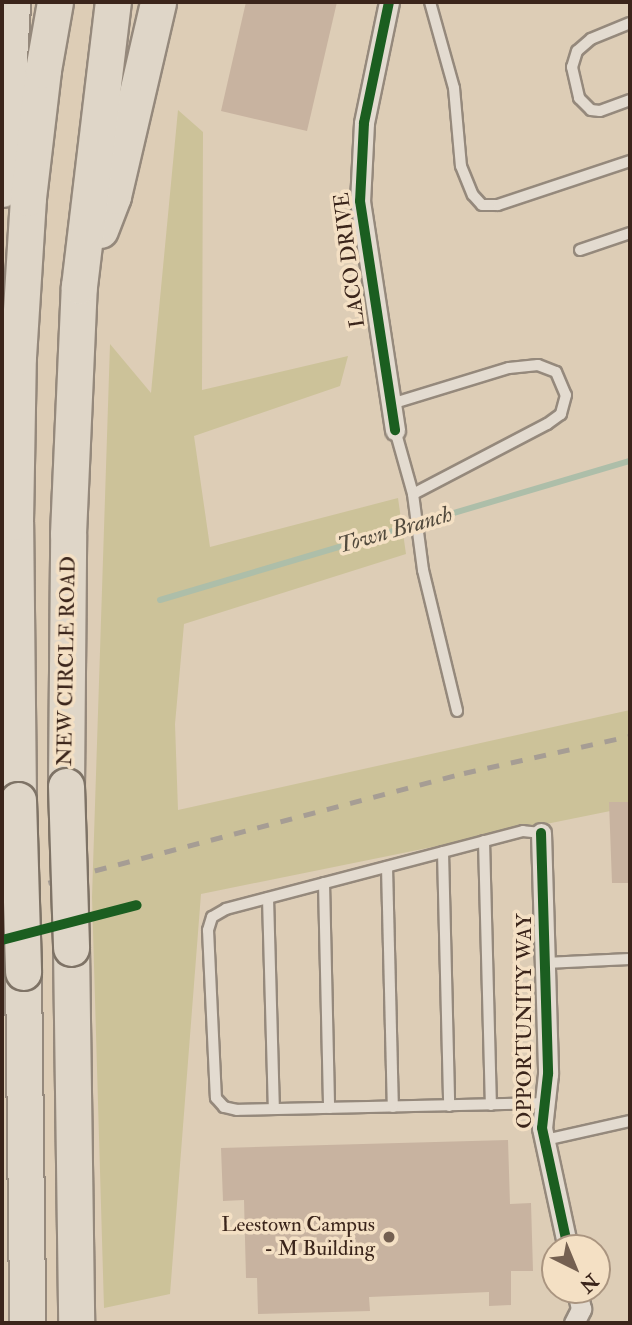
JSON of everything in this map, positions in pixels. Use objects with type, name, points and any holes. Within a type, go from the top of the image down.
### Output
[{"type":"highway","points":[[2,189],[12,2]]},
{"type":"highway","points":[[27,1323],[15,522],[18,357],[28,198],[43,70],[55,2]]},
{"type":"highway","name":"NEW CIRCLE ROAD","points":[[76,1323],[71,948],[65,786],[68,534],[79,286],[113,2]]},
{"type":"highway","points":[[79,286],[113,196],[158,2]]},
{"type":"highway","points":[[2,298],[18,357]]},
{"type":"street","name":"LACO DRIVE","points":[[389,2],[364,123],[360,201],[396,430]]},
{"type":"street","name":"OPPORTUNITY WAY","points":[[541,833],[548,1074],[542,1128],[565,1234]]},
{"type":"street","points":[[574,1323],[579,1304]]},
{"type":"lane","points":[[430,2],[454,88],[461,166],[473,195],[482,205],[498,205],[630,162]]},
{"type":"lane","points":[[630,23],[591,39],[577,51],[572,67],[579,98],[591,110],[600,111],[630,100]]},
{"type":"lane","points":[[580,250],[630,233]]},
{"type":"lane","points":[[391,404],[509,368],[538,365],[556,372],[566,395],[561,414],[547,424],[413,494]]},
{"type":"lane","points":[[396,430],[413,494],[423,570],[457,711]]},
{"type":"lane","points":[[541,833],[523,831],[226,909],[212,918],[208,930],[216,1098],[225,1107],[237,1110],[274,1110],[545,1103]]},
{"type":"lane","points":[[485,841],[491,1105]]},
{"type":"lane","points":[[443,852],[449,1106]]},
{"type":"lane","points":[[387,867],[393,1107]]},
{"type":"lane","points":[[324,883],[330,1108]]},
{"type":"lane","points":[[268,898],[274,1110]]},
{"type":"lane","points":[[545,963],[630,959]]},
{"type":"lane","points":[[545,1140],[630,1121]]},
{"type":"shaded area","points":[[178,110],[203,132],[202,390],[348,356],[340,386],[194,436],[210,547],[398,498],[406,554],[184,624],[175,724],[178,810],[630,710],[630,807],[201,894],[170,1294],[104,1308],[92,897],[110,344],[151,393]]},
{"type":"building","points":[[246,2],[337,2],[307,131],[221,111]]},
{"type":"building","points":[[609,802],[630,802],[630,883],[612,883]]},
{"type":"building","name":"Leestown Campus - M Building","points":[[508,1140],[510,1204],[531,1203],[533,1271],[511,1271],[511,1305],[489,1306],[489,1292],[369,1297],[370,1311],[258,1314],[257,1278],[246,1278],[244,1200],[223,1201],[221,1148]]},
{"type":"waterway","name":"Town Branch","points":[[160,600],[630,461]]},
{"type":"railway","points":[[2,895],[464,773],[630,736]]},
{"type":"cycle path","points":[[389,2],[364,123],[360,201],[395,430]]},
{"type":"cycle path","points":[[541,833],[548,1074],[542,1128],[565,1234]]},
{"type":"cycle path","points":[[2,940],[137,905]]},
{"type":"place","name":"Leestown Campus - M Building","points":[[389,1237]]}]
